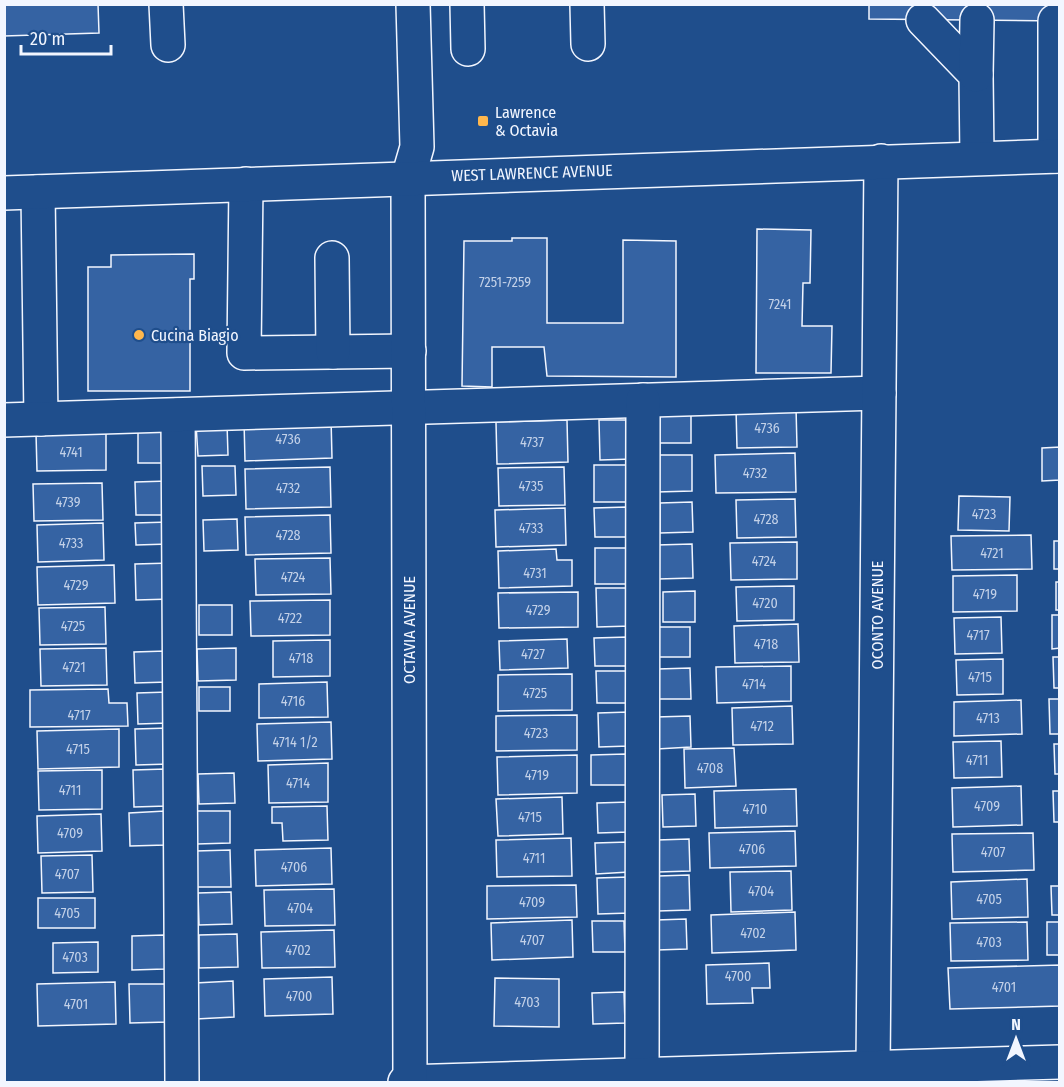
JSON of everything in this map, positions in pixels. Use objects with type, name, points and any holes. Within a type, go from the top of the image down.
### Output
[{"type":"street","points":[[166,4],[168,45]]},
{"type":"street","name":"OCTAVIA AVENUE","points":[[410,1082],[408,178],[417,147],[413,4]]},
{"type":"street","points":[[467,4],[476,48],[483,4]]},
{"type":"street","points":[[587,4],[588,44]]},
{"type":"street","points":[[923,20],[976,75]]},
{"type":"street","points":[[977,20],[977,158]]},
{"type":"street","points":[[1055,21],[1057,156]]},
{"type":"street","name":"WEST LAWRENCE AVENUE","points":[[4,193],[1057,156]]},
{"type":"street","name":"OCONTO AVENUE","points":[[873,1068],[881,161]]},
{"type":"street","points":[[246,184],[244,353],[408,351]]},
{"type":"street","points":[[39,192],[41,418]]},
{"type":"street","points":[[332,258],[333,352]]},
{"type":"street","points":[[4,420],[879,393]]},
{"type":"street","points":[[642,1075],[643,400]]},
{"type":"street","points":[[178,414],[182,1083]]},
{"type":"street","points":[[405,1083],[1059,1062]]},
{"type":"building","points":[[4,4],[98,4],[99,33],[4,36]]},
{"type":"building","points":[[869,4],[1060,4],[1060,21],[869,19]]},
{"type":"building","points":[[757,229],[811,230],[810,283],[803,283],[802,326],[832,326],[831,373],[756,373]]},
{"type":"building","points":[[512,238],[547,238],[547,323],[623,323],[623,240],[676,241],[676,377],[547,376],[544,347],[492,347],[492,387],[462,386],[464,241],[512,241]]},
{"type":"building","name":"Cucina Biagio","points":[[194,254],[194,279],[190,279],[190,391],[88,391],[88,267],[111,267],[111,255]]},
{"type":"building","points":[[796,407],[797,447],[737,448],[736,409]]},
{"type":"building","points":[[658,408],[691,408],[691,443],[659,443]]},
{"type":"building","points":[[331,418],[332,458],[245,461],[244,421]]},
{"type":"building","points":[[567,420],[568,462],[497,464],[496,422]]},
{"type":"building","points":[[599,420],[632,420],[633,459],[600,460]]},
{"type":"building","points":[[227,423],[228,455],[198,456],[196,424]]},
{"type":"building","points":[[138,431],[169,431],[169,463],[138,463]]},
{"type":"building","points":[[36,433],[106,433],[106,470],[37,471]]},
{"type":"building","points":[[1060,447],[1060,480],[1042,481],[1042,448]]},
{"type":"building","points":[[795,453],[796,492],[716,493],[715,455]]},
{"type":"building","points":[[656,455],[692,455],[692,491],[657,492]]},
{"type":"building","points":[[594,465],[628,465],[629,502],[594,502]]},
{"type":"building","points":[[202,466],[235,466],[236,495],[203,496]]},
{"type":"building","points":[[330,467],[331,507],[246,509],[245,469]]},
{"type":"building","points":[[564,467],[565,505],[499,506],[498,468]]},
{"type":"building","points":[[168,481],[169,515],[136,515],[135,482]]},
{"type":"building","points":[[102,483],[103,520],[34,521],[33,484]]},
{"type":"building","points":[[959,496],[1010,497],[1009,531],[958,530]]},
{"type":"building","points":[[795,499],[796,537],[737,538],[736,500]]},
{"type":"building","points":[[692,502],[693,532],[660,533],[660,503]]},
{"type":"building","points":[[627,507],[628,537],[595,537],[594,508]]},
{"type":"building","points":[[565,508],[566,545],[496,547],[495,510]]},
{"type":"building","points":[[330,515],[331,553],[246,555],[245,517]]},
{"type":"building","points":[[237,519],[238,550],[204,551],[203,520]]},
{"type":"building","points":[[169,522],[169,544],[136,545],[135,523]]},
{"type":"building","points":[[103,523],[104,560],[38,562],[37,525]]},
{"type":"building","points":[[1031,535],[1032,569],[952,570],[951,536]]},
{"type":"building","points":[[1054,541],[1060,541],[1060,569],[1054,569]]},
{"type":"building","points":[[797,542],[797,579],[731,580],[730,543]]},
{"type":"building","points":[[692,544],[693,578],[658,579],[657,545]]},
{"type":"building","points":[[595,548],[629,548],[629,584],[595,584]]},
{"type":"building","points":[[556,549],[557,560],[572,560],[572,586],[499,588],[498,551]]},
{"type":"building","points":[[330,558],[331,594],[256,595],[255,559]]},
{"type":"building","points":[[171,563],[172,599],[136,600],[135,564]]},
{"type":"building","points":[[114,565],[115,603],[38,605],[37,567]]},
{"type":"building","points":[[1017,575],[1017,611],[953,612],[953,576]]},
{"type":"building","points":[[1056,582],[1060,582],[1060,610],[1056,610]]},
{"type":"building","points":[[794,586],[794,620],[737,621],[736,587]]},
{"type":"building","points":[[596,588],[630,588],[631,626],[597,627]]},
{"type":"building","points":[[695,591],[695,622],[663,622],[663,592]]},
{"type":"building","points":[[578,592],[578,627],[499,628],[498,593]]},
{"type":"building","points":[[330,600],[330,635],[251,636],[250,601]]},
{"type":"building","points":[[199,605],[232,605],[232,635],[199,635]]},
{"type":"building","points":[[105,607],[106,644],[40,645],[39,608]]},
{"type":"building","points":[[1052,615],[1060,615],[1060,648],[1052,649]]},
{"type":"building","points":[[1001,617],[1002,653],[955,654],[954,618]]},
{"type":"building","points":[[798,624],[799,662],[735,663],[734,626]]},
{"type":"building","points":[[657,627],[690,627],[690,657],[657,657]]},
{"type":"building","points":[[628,637],[629,666],[595,666],[594,638]]},
{"type":"building","points":[[567,639],[568,668],[500,670],[499,641]]},
{"type":"building","points":[[330,640],[330,676],[273,677],[273,641]]},
{"type":"building","points":[[106,648],[107,685],[41,686],[40,649]]},
{"type":"building","points":[[236,648],[236,680],[198,681],[197,649]]},
{"type":"building","points":[[166,651],[168,682],[135,683],[134,652]]},
{"type":"building","points":[[1053,657],[1060,657],[1060,688],[1054,688]]},
{"type":"building","points":[[1003,659],[1003,694],[957,695],[956,660]]},
{"type":"building","points":[[791,666],[791,701],[717,703],[716,667]]},
{"type":"building","points":[[690,668],[691,699],[658,699],[658,669]]},
{"type":"building","points":[[596,671],[628,671],[629,703],[597,703]]},
{"type":"building","points":[[572,674],[572,710],[498,711],[498,675]]},
{"type":"building","points":[[327,682],[328,717],[259,718],[259,684]]},
{"type":"building","points":[[199,687],[230,687],[230,711],[199,711]]},
{"type":"building","points":[[108,689],[109,703],[127,703],[128,726],[30,727],[30,690]]},
{"type":"building","points":[[168,692],[169,723],[138,724],[137,693]]},
{"type":"building","points":[[1049,699],[1060,699],[1060,734],[1050,734]]},
{"type":"building","points":[[1021,700],[1022,734],[954,736],[954,702]]},
{"type":"building","points":[[792,706],[793,744],[733,745],[732,708]]},
{"type":"building","points":[[629,712],[629,746],[599,747],[598,713]]},
{"type":"building","points":[[577,715],[577,750],[496,751],[496,716]]},
{"type":"building","points":[[690,716],[691,747],[657,749],[656,717]]},
{"type":"building","points":[[331,722],[332,759],[258,761],[257,724]]},
{"type":"building","points":[[169,728],[170,764],[136,765],[135,729]]},
{"type":"building","points":[[119,729],[119,767],[38,769],[37,731]]},
{"type":"building","points":[[1001,741],[1002,777],[954,778],[953,742]]},
{"type":"building","points":[[1054,744],[1060,744],[1060,774],[1055,774]]},
{"type":"building","points":[[734,748],[736,786],[685,788],[684,749]]},
{"type":"building","points":[[626,754],[626,785],[591,785],[591,755]]},
{"type":"building","points":[[577,755],[577,793],[498,795],[497,757]]},
{"type":"building","points":[[328,763],[328,802],[269,803],[268,765]]},
{"type":"building","points":[[166,769],[167,806],[134,807],[133,770]]},
{"type":"building","points":[[102,770],[102,809],[39,810],[38,771]]},
{"type":"building","points":[[234,773],[235,803],[199,804],[198,774]]},
{"type":"building","points":[[1021,786],[1022,825],[953,827],[952,788]]},
{"type":"building","points":[[796,789],[797,826],[715,828],[714,791]]},
{"type":"building","points":[[1053,791],[1060,791],[1060,822],[1054,822]]},
{"type":"building","points":[[695,794],[696,826],[663,827],[662,795]]},
{"type":"building","points":[[562,797],[563,834],[498,836],[496,799]]},
{"type":"building","points":[[629,802],[629,832],[598,833],[597,803]]},
{"type":"building","points":[[327,806],[328,840],[283,841],[282,823],[272,823],[272,807]]},
{"type":"building","points":[[165,811],[166,845],[130,846],[129,813]]},
{"type":"building","points":[[197,811],[230,811],[230,843],[197,844]]},
{"type":"building","points":[[101,814],[102,851],[38,853],[37,816]]},
{"type":"building","points":[[795,831],[796,866],[710,868],[709,833]]},
{"type":"building","points":[[1033,833],[1034,870],[953,872],[952,834]]},
{"type":"building","points":[[571,838],[572,876],[497,877],[496,840]]},
{"type":"building","points":[[689,839],[690,871],[658,872],[657,840]]},
{"type":"building","points":[[628,842],[629,872],[596,874],[595,843]]},
{"type":"building","points":[[331,848],[332,884],[256,886],[255,850]]},
{"type":"building","points":[[230,850],[231,887],[197,887],[196,851]]},
{"type":"building","points":[[92,855],[93,892],[42,893],[41,856]]},
{"type":"building","points":[[791,871],[792,910],[731,912],[730,872]]},
{"type":"building","points":[[689,875],[690,910],[658,911],[658,876]]},
{"type":"building","points":[[629,877],[630,913],[598,914],[597,878]]},
{"type":"building","points":[[1027,879],[1028,917],[952,919],[951,882]]},
{"type":"building","points":[[576,885],[577,917],[487,919],[487,886]]},
{"type":"building","points":[[1051,886],[1060,886],[1060,915],[1052,915]]},
{"type":"building","points":[[334,889],[335,925],[265,926],[264,890]]},
{"type":"building","points":[[231,892],[232,924],[199,925],[198,893]]},
{"type":"building","points":[[38,898],[95,898],[95,928],[38,928]]},
{"type":"building","points":[[795,912],[796,950],[712,953],[711,915]]},
{"type":"building","points":[[686,919],[687,949],[657,950],[656,920]]},
{"type":"building","points":[[572,920],[573,957],[492,960],[491,923]]},
{"type":"building","points":[[592,921],[624,921],[625,952],[593,952]]},
{"type":"building","points":[[1027,922],[1028,960],[951,961],[950,923]]},
{"type":"building","points":[[1047,922],[1060,922],[1060,955],[1047,955]]},
{"type":"building","points":[[334,930],[335,967],[262,968],[261,932]]},
{"type":"building","points":[[237,934],[238,967],[199,968],[199,935]]},
{"type":"building","points":[[164,935],[165,969],[132,970],[132,936]]},
{"type":"building","points":[[98,942],[98,972],[53,973],[53,943]]},
{"type":"building","points":[[769,963],[770,988],[752,988],[753,1003],[707,1004],[706,965]]},
{"type":"building","points":[[1060,965],[1060,1006],[950,1009],[948,968]]},
{"type":"building","points":[[332,977],[333,1014],[265,1016],[264,979]]},
{"type":"building","points":[[495,978],[559,979],[559,1027],[494,1026]]},
{"type":"building","points":[[233,981],[234,1017],[196,1019],[195,983]]},
{"type":"building","points":[[115,982],[116,1024],[38,1026],[37,984]]},
{"type":"building","points":[[129,984],[168,984],[168,1022],[130,1023]]},
{"type":"building","points":[[624,992],[625,1023],[593,1024],[592,993]]},
{"type":"place","name":"Lawrence & Octavia","points":[[483,121]]},
{"type":"place","name":"Cucina Biagio","points":[[139,335]]}]
